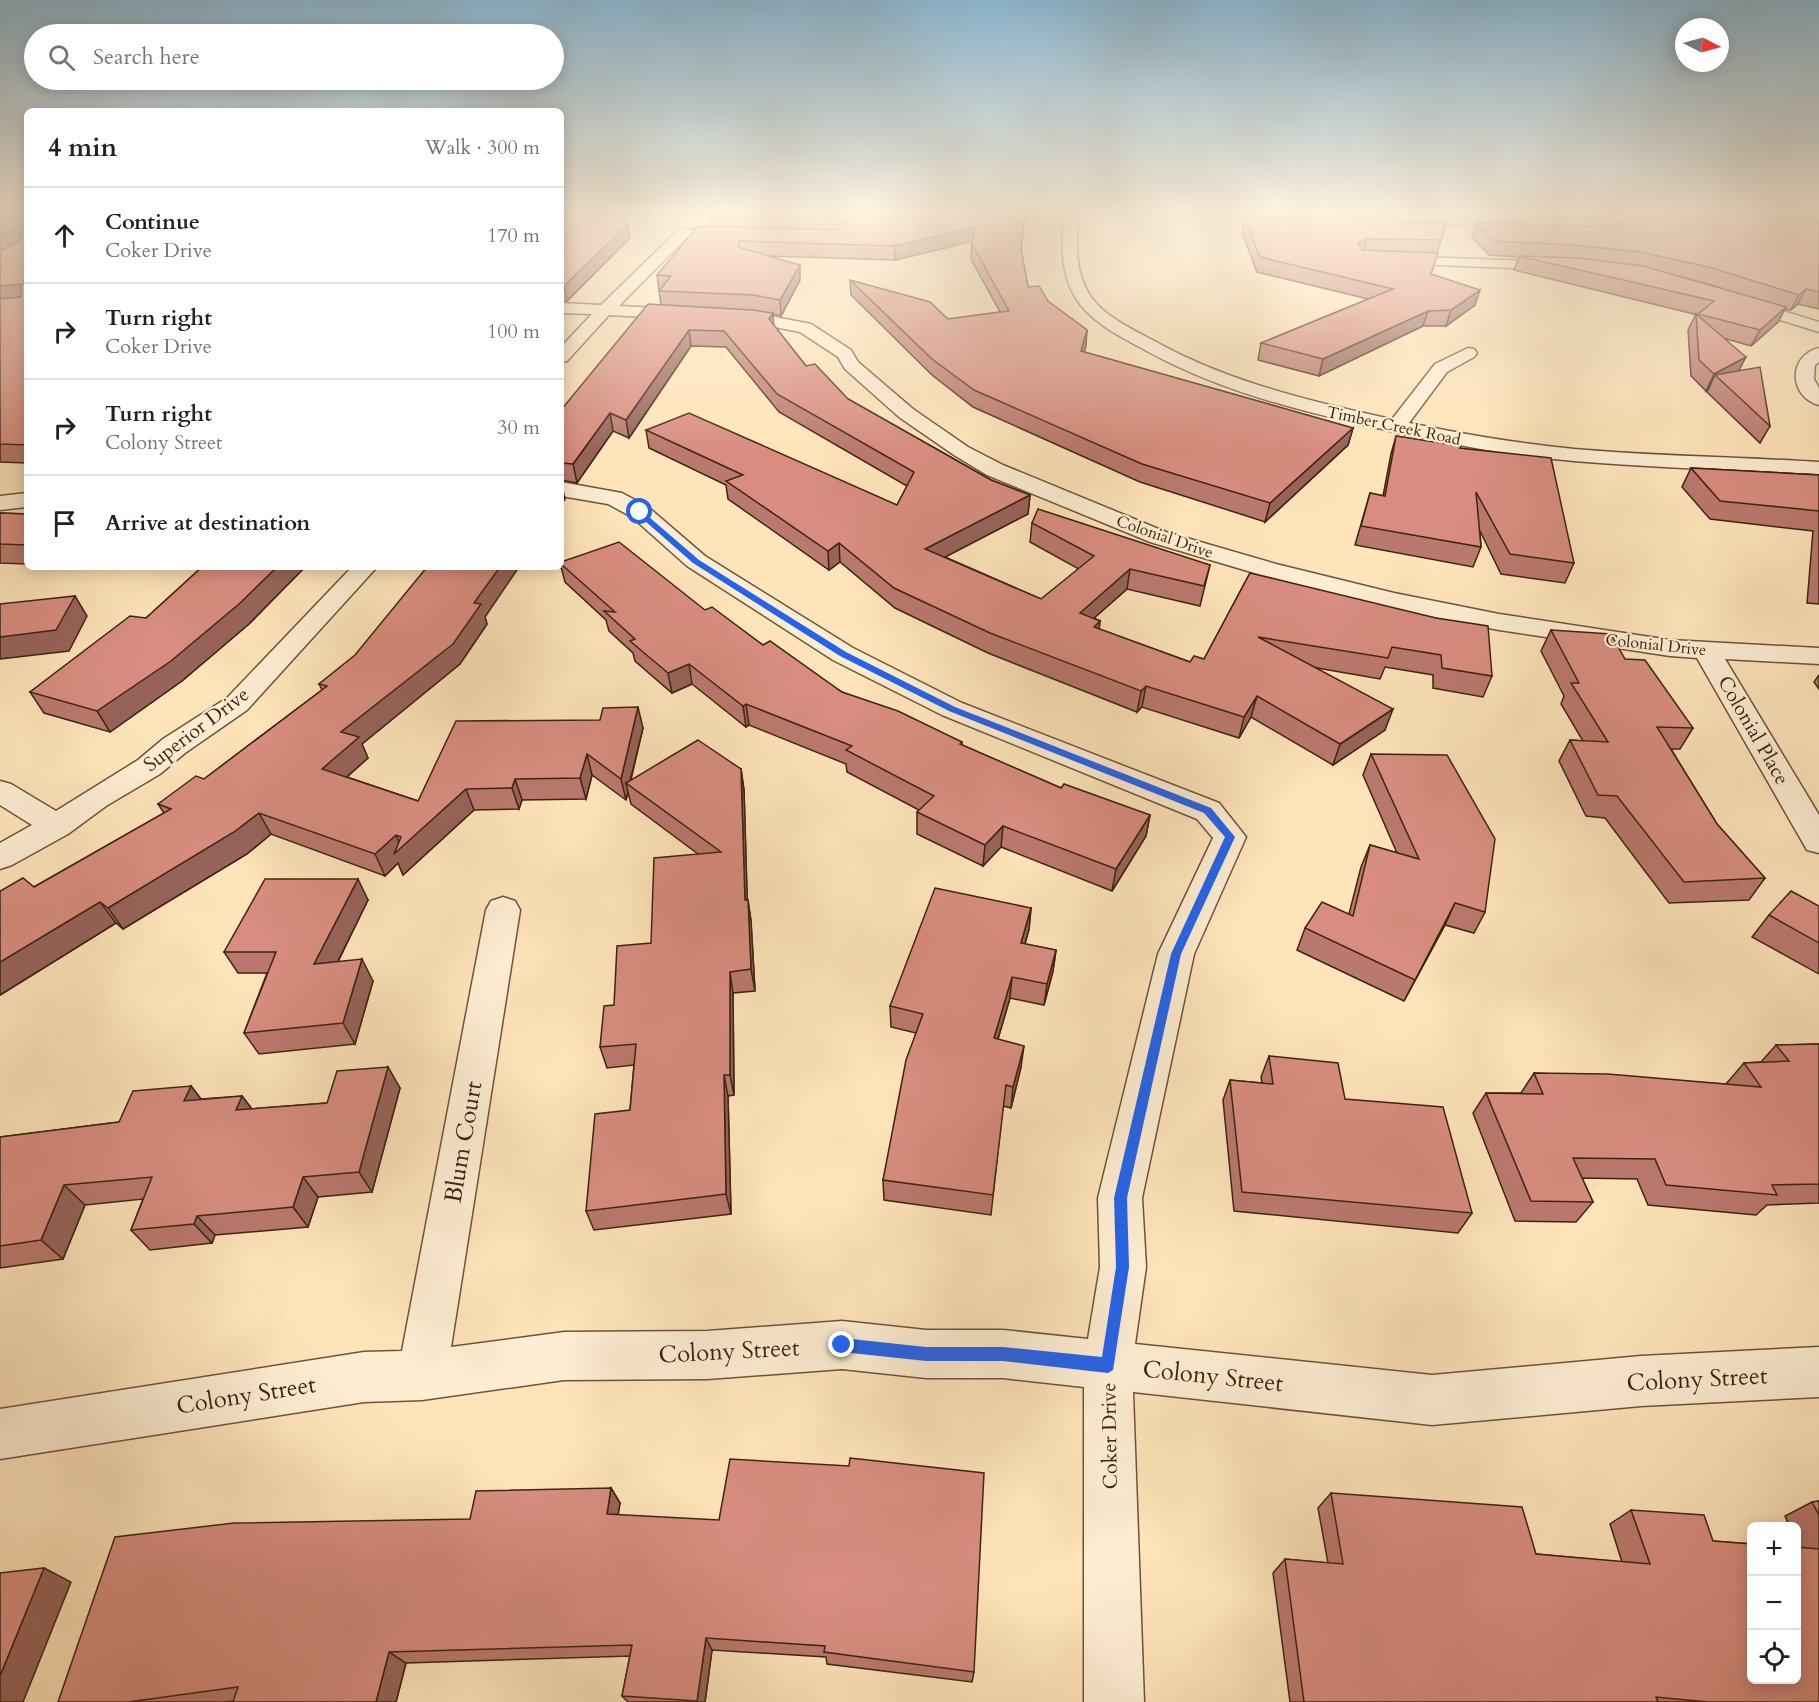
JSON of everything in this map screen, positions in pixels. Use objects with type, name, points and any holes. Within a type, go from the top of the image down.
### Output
[{"type":"street","points":[[564,354],[623,292]]},
{"type":"street","name":"Timber Creek Road","points":[[1080,292],[1096,312],[1157,351],[1215,376],[1290,402],[1437,436],[1574,455],[1819,468]]},
{"type":"street","points":[[1719,296],[1819,327]]},
{"type":"street","name":"Colonial Drive","points":[[564,308],[745,317],[805,328],[845,354],[851,365],[906,413],[961,451],[995,470],[1158,537],[1267,569],[1394,601],[1499,622],[1670,648],[1819,656]]},
{"type":"street","points":[[1396,427],[1441,368],[1468,353]]},
{"type":"street","points":[[1819,353],[1806,363],[1803,378],[1808,388],[1819,399]]},
{"type":"street","name":"Coker Drive","points":[[564,490],[614,498],[640,512],[696,561],[843,654],[952,709],[1208,811],[1230,837],[1176,954],[1120,1198],[1123,1267],[1108,1365],[1114,1702]]},
{"type":"street","points":[[0,503],[24,500]]},
{"type":"street","name":"Superior Drive","points":[[0,857],[57,826],[95,799],[149,768],[174,746],[237,704],[362,570]]},
{"type":"street","name":"Colonial Place","points":[[1706,649],[1819,842]]},
{"type":"street","points":[[0,791],[57,826]]},
{"type":"street","name":"Blum Court","points":[[422,1375],[503,910]]},
{"type":"street","name":"Colony Street","points":[[0,1434],[363,1377],[422,1375],[564,1356],[707,1355],[842,1345],[926,1354],[1003,1354],[1432,1400],[1641,1381],[1819,1372]]},
{"type":"building","points":[[21,292],[24,292],[24,445],[0,444],[0,299],[21,297]]},
{"type":"building","points":[[693,292],[784,292],[780,300],[753,295]]},
{"type":"building","points":[[863,292],[895,292],[930,302],[948,319],[1009,311],[999,292],[1043,292],[1048,301],[1087,330],[1081,351],[1353,428],[1270,503],[1142,464],[974,390],[932,359]]},
{"type":"building","points":[[1385,292],[1476,292],[1451,310],[1428,311],[1323,359],[1261,343]]},
{"type":"building","points":[[1677,292],[1735,292],[1786,307],[1760,330],[1698,314],[1714,301]]},
{"type":"building","points":[[648,304],[773,313],[769,319],[806,366],[815,364],[848,399],[991,480],[1030,495],[925,549],[1041,599],[1094,556],[1032,523],[1038,509],[1210,565],[1204,586],[1130,569],[1080,613],[1100,621],[1094,627],[1190,662],[1194,656],[1204,659],[1250,573],[1436,618],[1488,626],[1492,676],[1442,668],[1441,655],[1392,647],[1388,658],[1258,637],[1393,709],[1340,744],[1257,696],[1244,717],[1146,686],[1141,691],[990,633],[894,588],[839,543],[828,551],[726,481],[743,475],[646,430],[689,413],[897,505],[914,472],[777,394],[724,331],[689,330],[626,420],[610,413],[573,464],[564,463],[564,406]]},
{"type":"building","points":[[1696,314],[1746,357],[1714,374],[1699,360]]},
{"type":"building","points":[[1760,367],[1770,426],[1715,375]]},
{"type":"building","points":[[1396,436],[1461,446],[1460,448],[1551,458],[1574,563],[1510,554],[1476,492],[1481,547],[1361,526],[1370,493],[1385,496]]},
{"type":"building","points":[[1691,468],[1819,475],[1819,511],[1720,501]]},
{"type":"building","points":[[0,513],[24,514],[24,545],[0,544]]},
{"type":"building","points":[[619,542],[705,610],[712,607],[763,645],[770,641],[842,692],[898,711],[962,742],[960,744],[1061,788],[1064,784],[1150,815],[1116,869],[1003,826],[985,845],[917,812],[934,796],[846,750],[852,746],[746,704],[743,706],[689,664],[668,673],[630,641],[635,639],[604,611],[615,612],[564,567],[564,561]]},
{"type":"building","points":[[199,570],[274,570],[239,604],[171,661],[97,711],[30,692],[130,616],[146,618]]},
{"type":"building","points":[[425,570],[498,570],[474,603],[481,604],[453,644],[341,732],[359,737],[322,769],[418,801],[456,721],[600,720],[603,708],[638,707],[621,779],[587,754],[580,778],[515,779],[512,788],[466,789],[394,854],[401,837],[396,835],[375,854],[259,813],[234,832],[108,908],[100,902],[0,962],[0,891],[23,878],[34,887],[171,809],[158,804],[196,776],[204,779],[327,686],[319,684],[355,655]]},
{"type":"building","points":[[75,596],[56,630],[0,637],[0,604]]},
{"type":"building","points":[[1551,630],[1611,634],[1625,659],[1645,660],[1693,728],[1657,727],[1717,824],[1765,878],[1684,882],[1617,796],[1598,795],[1570,740],[1608,742],[1571,683],[1579,683]]},
{"type":"building","points":[[698,740],[741,769],[745,900],[748,900],[751,969],[730,972],[730,1075],[724,1075],[726,1194],[586,1211],[595,1114],[630,1110],[636,1044],[600,1047],[604,1006],[614,1005],[617,946],[651,943],[654,858],[721,852],[626,783]]},
{"type":"building","points":[[1371,754],[1447,755],[1495,839],[1485,912],[1455,903],[1415,980],[1305,928],[1322,902],[1353,916],[1370,845],[1419,859]]},
{"type":"building","points":[[265,879],[358,879],[314,964],[362,959],[343,1023],[244,1033],[276,952],[224,952]]},
{"type":"building","points":[[935,888],[1031,908],[1021,943],[1056,950],[1047,984],[1012,977],[994,1038],[1024,1046],[1013,1087],[1006,1085],[993,1195],[883,1180],[906,1060],[923,1014],[890,1006]]},
{"type":"building","points":[[1791,891],[1819,906],[1819,943],[1769,915]]},
{"type":"building","points":[[1819,1044],[1819,1184],[1772,1185],[1777,1195],[1666,1185],[1655,1159],[1573,1158],[1593,1202],[1531,1201],[1486,1093],[1543,1094],[1534,1073],[1608,1074],[1761,1087],[1744,1063],[1789,1061],[1776,1045]]},
{"type":"building","points":[[1269,1056],[1338,1063],[1345,1099],[1443,1107],[1472,1213],[1242,1192],[1230,1080],[1273,1084]]},
{"type":"building","points":[[388,1067],[359,1172],[303,1177],[293,1207],[197,1216],[194,1224],[131,1230],[152,1177],[64,1185],[41,1240],[0,1246],[0,1137],[119,1122],[133,1091],[191,1086],[184,1101],[242,1096],[236,1110],[327,1103],[337,1071]]},
{"type":"building","points":[[850,1458],[984,1473],[974,1672],[824,1652],[825,1646],[706,1638],[697,1701],[622,1696],[632,1645],[389,1652],[376,1702],[233,1702],[238,1687],[128,1702],[58,1702],[115,1537],[234,1523],[470,1519],[476,1491],[611,1488],[607,1514],[719,1520],[730,1459],[849,1466]]},
{"type":"building","points":[[1331,1493],[1522,1507],[1536,1554],[1650,1564],[1631,1510],[1704,1515],[1713,1541],[1747,1544],[1747,1684],[1801,1684],[1801,1547],[1819,1549],[1819,1702],[1708,1702],[1656,1697],[1658,1702],[1304,1702],[1285,1559],[1343,1564]]},
{"type":"building","points":[[1819,1501],[1819,1515],[1812,1502]]},
{"type":"building","points":[[44,1568],[0,1676],[0,1573]]},
{"type":"route","points":[[640,512],[696,561],[843,654],[952,709],[1208,811],[1230,837],[1176,954],[1120,1198],[1123,1267],[1108,1365],[1003,1354],[926,1354],[842,1345]]}]
